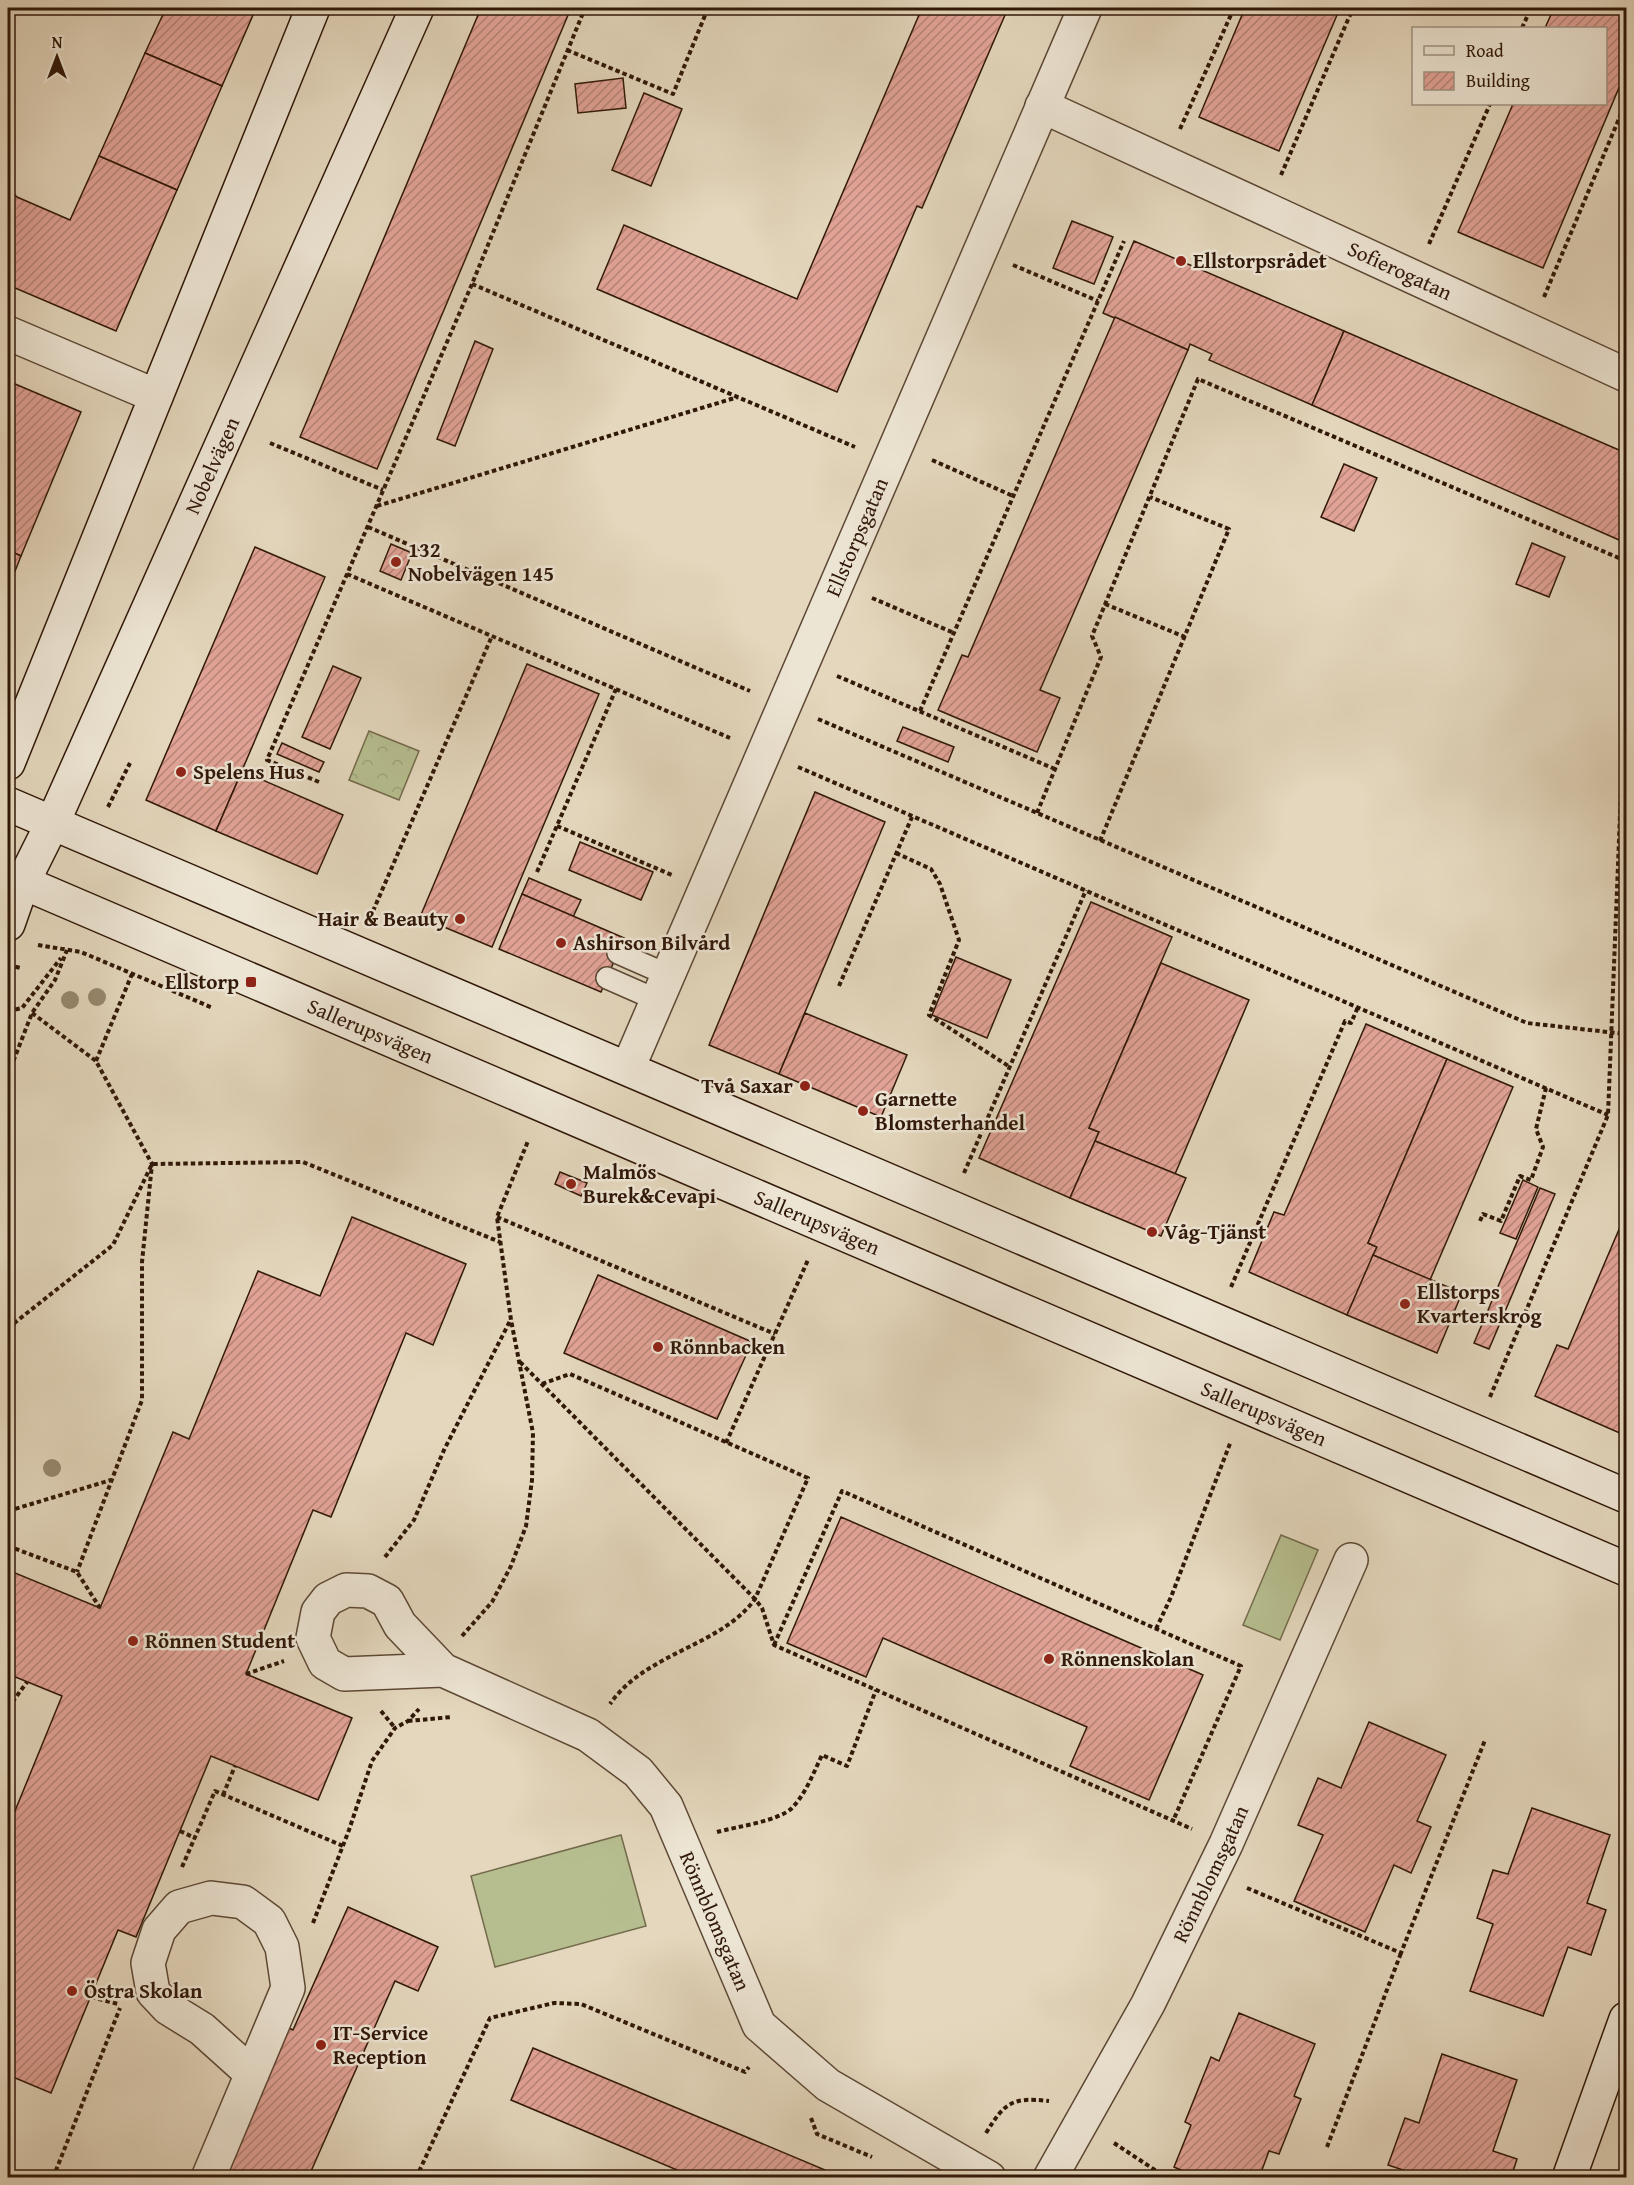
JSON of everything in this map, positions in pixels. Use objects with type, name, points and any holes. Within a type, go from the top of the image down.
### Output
[{"type":"main road","points":[[8,763],[313,8]]},
{"type":"main road","name":"Nobelvägen","points":[[8,924],[15,880],[53,822],[417,8]]},
{"type":"main road","name":"Ellstorpsgatan","points":[[628,1068],[1085,8]]},
{"type":"main road","name":"Sofierogatan","points":[[1042,106],[1626,375]]},
{"type":"main road","points":[[8,333],[156,396]]},
{"type":"main road","points":[[8,804],[1626,1496]]},
{"type":"main road","name":"Sallerupsvägen","points":[[15,880],[1626,1569]]},
{"type":"main road","name":"Rönnblomsgatan","points":[[1050,2178],[1148,2004],[1226,1844],[1351,1560]]},
{"type":"main road","name":"Rönnblomsgatan","points":[[449,1656],[588,1735],[638,1772],[666,1806],[759,2025],[828,2085],[989,2178]]},
{"type":"main road","points":[[208,2178],[288,1988],[282,1947],[269,1920],[243,1902],[211,1898],[179,1907],[159,1930],[148,1963],[153,1992],[168,2008],[202,2029],[252,2073]]},
{"type":"main road","points":[[1569,2178],[1626,2019]]},
{"type":"lane","points":[[618,954],[663,987]]},
{"type":"lane","points":[[607,978],[663,987]]},
{"type":"path","points":[[319,782],[267,760],[472,284],[585,8]]},
{"type":"path","points":[[567,50],[673,94],[708,8]]},
{"type":"path","points":[[1166,162],[1234,8]]},
{"type":"path","points":[[1266,209],[1353,8]]},
{"type":"path","points":[[1522,27],[1531,8]]},
{"type":"path","points":[[1530,331],[1626,102]]},
{"type":"path","points":[[1415,278],[1490,105]]},
{"type":"path","points":[[920,711],[1124,242]]},
{"type":"path","points":[[980,250],[1098,301]]},
{"type":"path","points":[[472,284],[738,397],[1013,496]]},
{"type":"path","points":[[1037,813],[1101,657],[1092,636],[1198,379],[1626,561]]},
{"type":"path","points":[[376,506],[738,397]]},
{"type":"path","points":[[270,444],[383,490]]},
{"type":"path","points":[[1100,841],[1229,529],[1150,496]]},
{"type":"path","points":[[368,527],[1527,1023],[1626,1034]]},
{"type":"path","points":[[347,574],[1608,1114]]},
{"type":"path","points":[[837,583],[954,633]]},
{"type":"path","points":[[1105,604],[1185,637]]},
{"type":"path","points":[[356,952],[492,636]]},
{"type":"path","points":[[803,661],[1055,769]]},
{"type":"path","points":[[1476,1431],[1608,1114],[1626,665]]},
{"type":"path","points":[[537,872],[616,689]]},
{"type":"path","points":[[839,986],[912,817]]},
{"type":"path","points":[[557,826],[705,889]]},
{"type":"path","points":[[896,853],[931,869],[940,884],[959,940],[929,1015],[1010,1067]]},
{"type":"path","points":[[949,1206],[1086,890]]},
{"type":"path","points":[[67,950],[81,952]]},
{"type":"path","points":[[8,1075],[32,1013],[53,979],[67,950]]},
{"type":"path","points":[[8,1011],[22,1008],[67,950]]},
{"type":"path","points":[[8,965],[21,968]]},
{"type":"path","points":[[96,1061],[132,974]]},
{"type":"path","points":[[1216,1321],[1346,1021],[1351,1023],[1358,1007]]},
{"type":"path","points":[[32,1013],[96,1061],[152,1164],[142,1262],[141,1400],[76,1572]]},
{"type":"path","points":[[1480,1221],[1483,1214],[1501,1221],[1520,1176],[1531,1180],[1543,1148],[1536,1129],[1546,1088]]},
{"type":"path","points":[[449,1656],[492,1602],[511,1566],[526,1526],[532,1480],[533,1433],[511,1320],[497,1216],[528,1141]]},
{"type":"path","points":[[152,1164],[303,1162],[500,1242]]},
{"type":"path","points":[[8,1328],[113,1245],[152,1164]]},
{"type":"path","points":[[497,1216],[775,1334]]},
{"type":"path","points":[[726,1443],[809,1259]]},
{"type":"path","points":[[382,1562],[414,1520],[444,1450],[511,1320]]},
{"type":"path","points":[[518,1360],[755,1599],[762,1608],[774,1645],[1226,1844]]},
{"type":"path","points":[[542,1384],[570,1374],[808,1478],[755,1599],[742,1616],[659,1660],[618,1692],[588,1735]]},
{"type":"path","points":[[1156,1629],[1172,1597],[1232,1437]]},
{"type":"path","points":[[8,1511],[111,1480]]},
{"type":"path","points":[[774,1645],[842,1491],[1241,1666],[1173,1821]]},
{"type":"path","points":[[8,1546],[76,1572],[100,1608]]},
{"type":"path","points":[[246,1674],[287,1660]]},
{"type":"path","points":[[8,1708],[27,1682]]},
{"type":"path","points":[[709,1833],[761,1821],[790,1810],[807,1786],[822,1755],[847,1766],[876,1690]]},
{"type":"path","points":[[309,1934],[349,1830],[372,1761],[395,1728],[408,1721],[422,1706]]},
{"type":"path","points":[[408,1721],[428,1718],[461,1719]]},
{"type":"path","points":[[1327,2147],[1485,1740]]},
{"type":"path","points":[[223,1795],[235,1766]]},
{"type":"path","points":[[180,1831],[195,1838]]},
{"type":"path","points":[[1211,1872],[1401,1953]]},
{"type":"path","points":[[91,1997],[122,2005]]},
{"type":"path","points":[[416,2178],[489,2019],[555,2003],[581,2004],[745,2072],[749,2067]]},
{"type":"path","points":[[743,2060],[758,2073]]},
{"type":"path","points":[[808,2112],[817,2134],[880,2160]]},
{"type":"path","points":[[1619,2178],[1626,2155]]},
{"type":"green space","points":[[369,731],[419,751],[399,800],[349,780]]},
{"type":"green space","points":[[1281,1535],[1318,1550],[1280,1640],[1243,1625]]},
{"type":"green space","points":[[621,1835],[646,1926],[495,1967],[471,1876]]},
{"type":"building","points":[[166,8],[256,8],[222,86],[145,53]]},
{"type":"building","points":[[481,8],[571,8],[377,469],[300,437]]},
{"type":"building","points":[[922,8],[1008,8],[922,208],[917,206],[837,392],[597,289],[624,225],[797,299]]},
{"type":"building","points":[[1245,8],[1340,8],[1279,151],[1199,117]]},
{"type":"building","points":[[1554,8],[1626,8],[1626,71],[1543,268],[1458,232],[1513,105],[1607,105],[1607,27],[1545,27]]},
{"type":"building","points":[[145,53],[222,86],[177,190],[99,156]]},
{"type":"building","points":[[623,78],[626,108],[578,113],[575,84]]},
{"type":"building","points":[[644,93],[682,109],[651,186],[612,170]]},
{"type":"building","points":[[99,156],[177,190],[116,331],[8,285],[8,188],[17,197],[70,220]]},
{"type":"building","points":[[1072,221],[1113,237],[1094,284],[1053,268]]},
{"type":"building","points":[[1134,241],[1344,331],[1312,405],[1209,360],[1212,354],[1190,344],[1188,350],[1103,313]]},
{"type":"building","points":[[1115,317],[1188,350],[1040,690],[1060,698],[1037,752],[938,710],[962,655],[968,657]]},
{"type":"building","points":[[1344,331],[1626,453],[1626,543],[1312,405]]},
{"type":"building","points":[[475,341],[493,349],[455,446],[437,439]]},
{"type":"building","points":[[8,381],[81,412],[21,556],[8,550]]},
{"type":"building","points":[[1344,464],[1377,478],[1354,531],[1321,517]]},
{"type":"building","points":[[1532,543],[1565,557],[1549,597],[1516,584]]},
{"type":"building","name":"132 Nobelvägen 145","points":[[391,544],[412,553],[401,580],[380,571]]},
{"type":"building","points":[[255,547],[325,577],[216,831],[146,800]]},
{"type":"building","points":[[8,550],[21,556],[8,589]]},
{"type":"building","points":[[527,664],[599,694],[492,947],[420,917]]},
{"type":"building","points":[[333,666],[361,678],[330,749],[302,737]]},
{"type":"building","points":[[903,727],[954,747],[948,762],[897,741]]},
{"type":"building","points":[[282,743],[324,762],[319,772],[277,754]]},
{"type":"building","points":[[242,771],[343,815],[317,874],[216,831]]},
{"type":"building","points":[[815,792],[885,822],[779,1074],[709,1045]]},
{"type":"building","points":[[580,842],[653,872],[641,900],[569,870]]},
{"type":"building","points":[[529,878],[581,900],[573,917],[522,894]]},
{"type":"building","name":"Ashirson Bilvård","points":[[522,894],[624,938],[601,992],[499,949]]},
{"type":"building","points":[[1091,902],[1172,937],[1089,1128],[1099,1132],[1070,1198],[979,1158]]},
{"type":"building","points":[[956,957],[1011,980],[987,1038],[932,1015]]},
{"type":"building","points":[[1161,963],[1249,1000],[1175,1174],[1095,1141],[1099,1132],[1089,1128]]},
{"type":"building","points":[[805,1013],[907,1055],[881,1117],[779,1074]]},
{"type":"building","points":[[1366,1024],[1447,1059],[1368,1243],[1377,1247],[1347,1315],[1249,1272],[1274,1212],[1284,1215]]},
{"type":"building","points":[[1447,1059],[1513,1087],[1430,1280],[1373,1255],[1377,1247],[1368,1243]]},
{"type":"building","points":[[1095,1141],[1186,1178],[1161,1236],[1070,1198]]},
{"type":"building","name":"Malmös Burek&Cevapi","points":[[560,1172],[587,1183],[581,1196],[555,1184]]},
{"type":"building","points":[[1523,1180],[1538,1187],[1516,1239],[1500,1233]]},
{"type":"building","points":[[1540,1188],[1555,1194],[1489,1349],[1474,1343]]},
{"type":"building","points":[[1626,1213],[1626,1423],[1622,1434],[1535,1396],[1557,1345],[1568,1349]]},
{"type":"building","name":"Rönnen Student","points":[[352,1217],[466,1264],[433,1345],[406,1333],[331,1517],[313,1510],[246,1674],[352,1718],[318,1800],[211,1756],[136,1937],[118,1930],[51,2093],[8,2075],[8,1828],[62,1696],[8,1674],[8,1570],[100,1608],[173,1432],[189,1439],[258,1271],[320,1296]]},
{"type":"building","name":"Ellstorps Kvarterskrog","points":[[1373,1255],[1462,1293],[1437,1353],[1347,1315]]},
{"type":"building","name":"Rönnbacken","points":[[598,1275],[752,1342],[717,1419],[564,1353]]},
{"type":"building","name":"Rönnenskolan","points":[[841,1517],[1203,1675],[1149,1800],[1070,1766],[1087,1727],[883,1638],[866,1677],[787,1643]]},
{"type":"building","points":[[1369,1722],[1446,1755],[1417,1821],[1431,1827],[1411,1873],[1394,1865],[1365,1932],[1294,1901],[1323,1835],[1298,1825],[1318,1778],[1341,1788]]},
{"type":"building","points":[[1532,1808],[1610,1835],[1587,1903],[1606,1910],[1591,1955],[1568,1947],[1543,2016],[1470,1991],[1493,1924],[1477,1918],[1493,1870],[1508,1874]]},
{"type":"building","name":"IT-Service Reception","points":[[348,1907],[438,1947],[418,1991],[395,1981],[308,2178],[245,2178],[221,2167],[283,2025],[293,2030]]},
{"type":"building","points":[[1239,2013],[1315,2044],[1294,2096],[1301,2099],[1279,2154],[1269,2151],[1259,2178],[1199,2178],[1174,2167],[1191,2125],[1185,2122],[1211,2057],[1219,2061]]},
{"type":"building","points":[[533,2048],[844,2178],[696,2178],[511,2100]]},
{"type":"building","points":[[1442,2054],[1517,2080],[1493,2151],[1517,2159],[1511,2178],[1401,2178],[1403,2170],[1388,2165],[1405,2118],[1419,2123]]},
{"type":"place","name":"Ellstorpsrådet","points":[[1181,261]]},
{"type":"place","name":"132 Nobelvägen 145","points":[[396,562]]},
{"type":"place","name":"Spelens Hus","points":[[181,772]]},
{"type":"place","name":"Hair & Beauty","points":[[460,919]]},
{"type":"place","name":"Ashirson Bilvård","points":[[561,943]]},
{"type":"place","name":"Ellstorp","points":[[251,982]]},
{"type":"place","name":"Två Saxar","points":[[805,1086]]},
{"type":"place","name":"Garnette Blomsterhandel","points":[[863,1111]]},
{"type":"place","name":"Malmös Burek&Cevapi","points":[[571,1184]]},
{"type":"place","name":"Våg-Tjänst","points":[[1152,1232]]},
{"type":"place","name":"Ellstorps Kvarterskrog","points":[[1405,1304]]},
{"type":"place","name":"Rönnbacken","points":[[658,1347]]},
{"type":"place","name":"Rönnen Student","points":[[133,1641]]},
{"type":"place","name":"Rönnenskolan","points":[[1049,1659]]},
{"type":"place","name":"Östra Skolan","points":[[72,1991]]},
{"type":"place","name":"IT-Service Reception","points":[[321,2045]]}]
